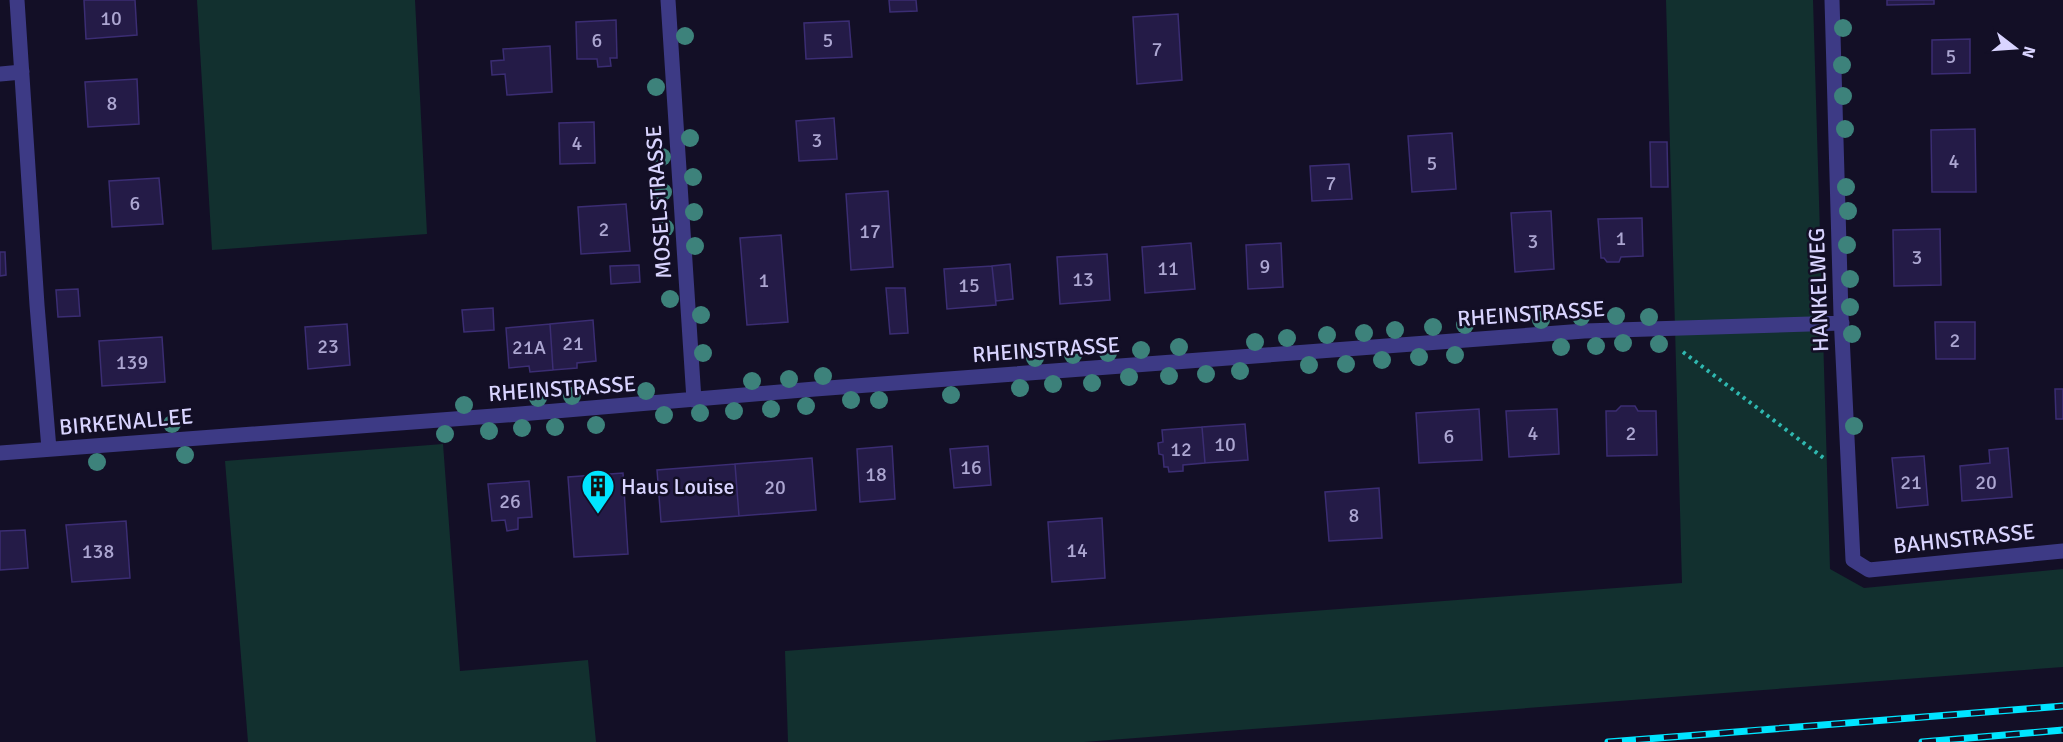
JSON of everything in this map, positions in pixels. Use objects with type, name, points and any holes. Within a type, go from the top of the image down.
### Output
[{"type":"street","points":[[17,0],[49,449]]},
{"type":"street","name":"MOSELSTRASSE","points":[[668,0],[694,400]]},
{"type":"street","name":"HANKELWEG","points":[[1832,0],[1842,323],[1853,560],[1869,570]]},
{"type":"street","points":[[0,74],[22,72]]},
{"type":"street","name":"RHEINSTRASSE","points":[[255,433],[1506,337],[1842,323]]},
{"type":"street","name":"BIRKENALLEE","points":[[0,453],[255,433]]},
{"type":"street","name":"BAHNSTRASSE","points":[[1869,570],[2063,551]]},
{"type":"path","points":[[1677,329],[1679,349],[1848,477]]},
{"type":"green space","points":[[197,0],[415,0],[427,234],[212,250]]},
{"type":"green space","points":[[1666,0],[1813,0],[1830,569],[1864,588],[2063,569],[2063,667],[1084,742],[788,742],[785,651],[1682,583]]},
{"type":"green space","points":[[443,444],[460,671],[588,660],[596,742],[248,742],[225,461]]},
{"type":"building","points":[[84,0],[135,0],[137,35],[86,39]]},
{"type":"building","points":[[889,0],[916,0],[917,11],[890,12]]},
{"type":"building","points":[[1887,0],[1934,0],[1934,4],[1887,5]]},
{"type":"building","points":[[1178,14],[1182,80],[1137,84],[1133,17]]},
{"type":"building","points":[[616,20],[617,58],[610,58],[611,66],[598,67],[597,59],[577,59],[576,22]]},
{"type":"building","points":[[849,21],[852,57],[806,59],[804,23]]},
{"type":"building","points":[[1970,39],[1970,73],[1932,74],[1932,40]]},
{"type":"building","points":[[550,46],[552,92],[507,95],[505,74],[492,75],[491,61],[504,60],[503,49]]},
{"type":"building","points":[[137,79],[139,124],[88,127],[85,82]]},
{"type":"building","points":[[834,118],[837,159],[799,161],[796,121]]},
{"type":"building","points":[[594,122],[595,163],[560,164],[559,123]]},
{"type":"building","points":[[1975,129],[1976,192],[1932,192],[1931,130]]},
{"type":"building","points":[[1452,133],[1456,189],[1412,192],[1408,136]]},
{"type":"building","points":[[1650,142],[1667,142],[1668,187],[1651,187]]},
{"type":"building","points":[[1349,164],[1352,199],[1312,201],[1310,166]]},
{"type":"building","points":[[159,178],[163,224],[112,227],[109,181]]},
{"type":"building","points":[[888,191],[893,267],[851,270],[846,194]]},
{"type":"building","points":[[626,204],[630,251],[581,254],[578,207]]},
{"type":"building","points":[[1551,211],[1554,269],[1515,272],[1511,213]]},
{"type":"building","points":[[1642,218],[1643,256],[1621,257],[1619,262],[1607,262],[1601,258],[1598,219]]},
{"type":"building","points":[[1940,229],[1941,285],[1894,286],[1893,230]]},
{"type":"building","points":[[781,235],[788,322],[747,325],[740,238]]},
{"type":"building","points":[[1191,243],[1195,289],[1145,293],[1142,247]]},
{"type":"building","points":[[1281,243],[1283,287],[1248,289],[1246,245]]},
{"type":"building","points":[[0,252],[5,252],[6,275],[0,276]]},
{"type":"building","points":[[1107,254],[1110,300],[1060,304],[1057,257]]},
{"type":"building","points":[[1010,264],[1013,299],[996,301],[992,266]]},
{"type":"building","points":[[639,265],[640,282],[611,284],[610,266]]},
{"type":"building","points":[[992,266],[996,305],[947,309],[944,269]]},
{"type":"building","points":[[886,288],[905,288],[908,333],[890,334]]},
{"type":"building","points":[[78,289],[80,316],[58,317],[56,290]]},
{"type":"building","points":[[493,308],[494,330],[464,332],[462,310]]},
{"type":"building","points":[[593,320],[596,361],[577,363],[577,368],[553,370],[550,324]]},
{"type":"building","points":[[1935,322],[1975,322],[1975,359],[1936,359]]},
{"type":"building","points":[[347,324],[350,365],[308,369],[305,327]]},
{"type":"building","points":[[550,324],[553,370],[530,372],[529,366],[509,368],[506,328]]},
{"type":"building","points":[[162,337],[165,382],[102,386],[99,341]]},
{"type":"building","points":[[2055,389],[2063,389],[2063,419],[2056,419]]},
{"type":"building","points":[[1621,406],[1635,406],[1638,411],[1656,411],[1657,455],[1607,456],[1606,411],[1616,411]]},
{"type":"building","points":[[1479,409],[1482,460],[1419,463],[1416,413]]},
{"type":"building","points":[[1557,409],[1559,454],[1509,457],[1506,411]]},
{"type":"building","points":[[1245,424],[1248,460],[1205,463],[1202,427]]},
{"type":"building","points":[[1202,427],[1205,463],[1183,465],[1183,471],[1169,472],[1168,467],[1164,467],[1163,455],[1159,454],[1158,443],[1163,442],[1162,430]]},
{"type":"building","points":[[892,446],[895,499],[860,502],[857,449]]},
{"type":"building","points":[[988,446],[991,485],[954,488],[950,449]]},
{"type":"building","points":[[2008,448],[2012,497],[1962,501],[1960,466],[1990,463],[1989,450]]},
{"type":"building","points":[[1924,456],[1928,505],[1897,508],[1892,458]]},
{"type":"building","points":[[812,458],[816,510],[739,516],[735,464]]},
{"type":"building","points":[[735,464],[739,516],[661,522],[657,470]]},
{"type":"building","name":"Haus Louise","points":[[623,473],[628,554],[574,557],[568,477]]},
{"type":"building","points":[[529,481],[532,517],[518,518],[518,529],[507,531],[505,520],[492,521],[488,484]]},
{"type":"building","points":[[1379,488],[1382,538],[1329,541],[1325,492]]},
{"type":"building","points":[[1102,518],[1105,578],[1052,582],[1048,522]]},
{"type":"building","points":[[126,521],[130,578],[72,582],[66,525]]},
{"type":"building","points":[[25,530],[28,568],[0,570],[0,531]]},
{"type":"railway","points":[[1608,742],[2063,706]]},
{"type":"railway","points":[[1922,742],[2063,730]]},
{"type":"place","name":"Haus Louise","points":[[598,515]]}]
